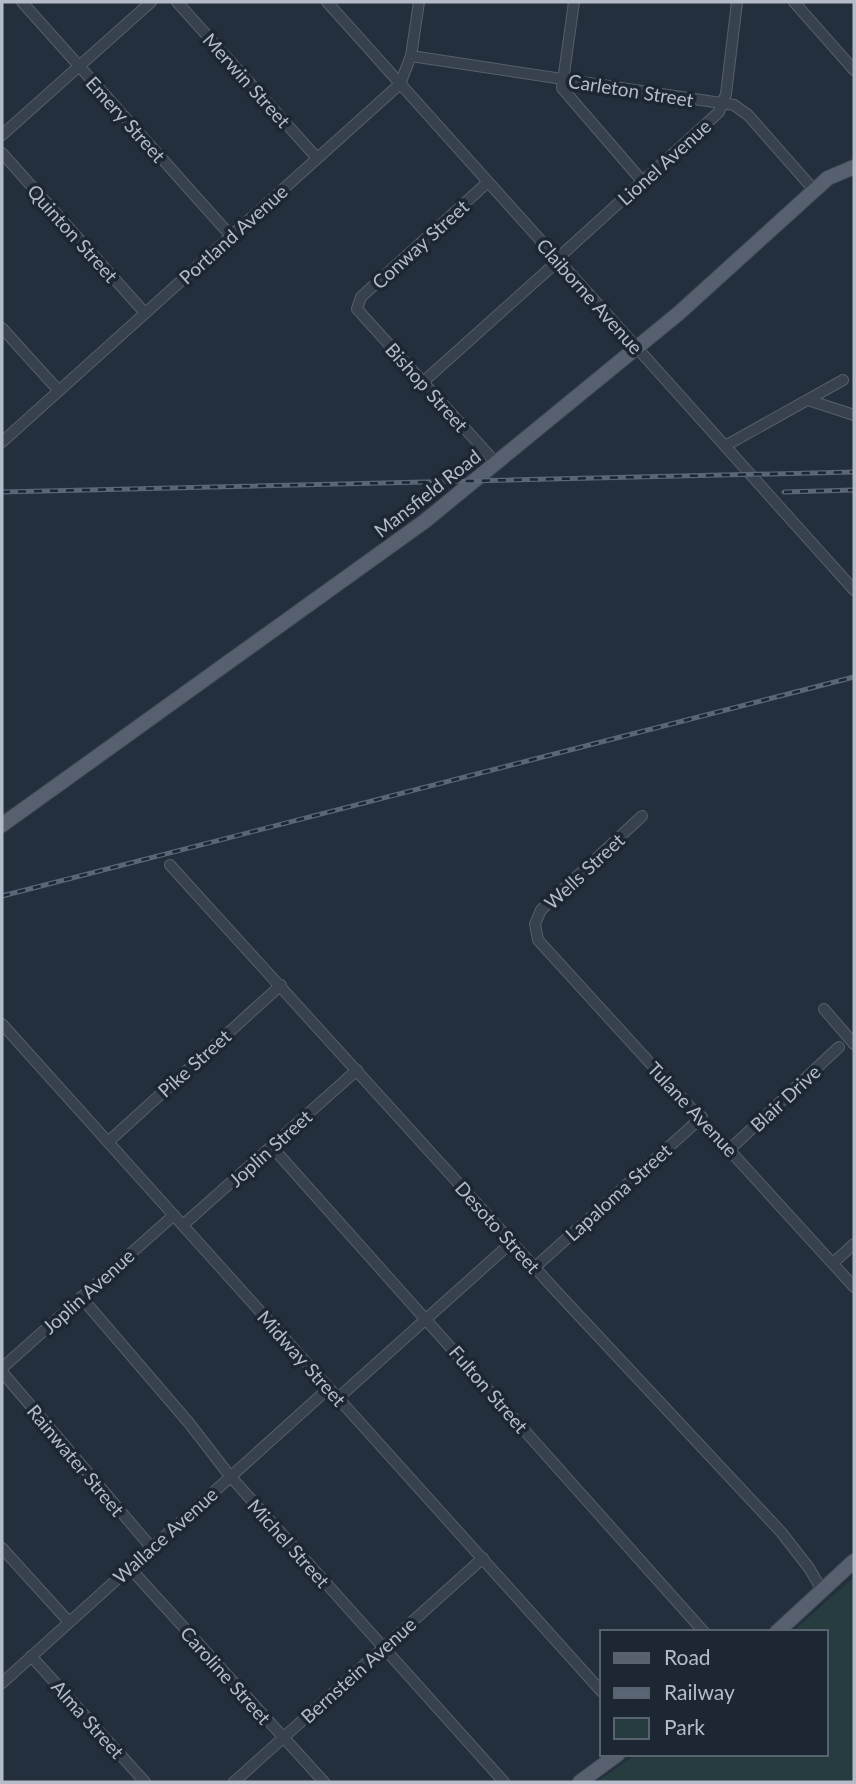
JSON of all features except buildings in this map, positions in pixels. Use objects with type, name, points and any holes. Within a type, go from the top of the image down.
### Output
[{"type":"main road","name":"Mansfield Road","points":[[2,825],[381,554],[497,464],[637,348],[814,190],[835,173],[854,167]]},
{"type":"main road","points":[[779,1630],[854,1561]]},
{"type":"main road","points":[[580,1782],[615,1756]]},
{"type":"street","name":"Emery Street","points":[[22,2],[231,236]]},
{"type":"street","points":[[2,135],[151,2]]},
{"type":"street","name":"Merwin Street","points":[[177,2],[317,159]]},
{"type":"street","name":"Claiborne Avenue","points":[[327,2],[854,590]]},
{"type":"street","name":"Portland Avenue","points":[[2,442],[401,84],[411,56],[419,2]]},
{"type":"street","points":[[574,2],[562,79],[564,93],[643,182]]},
{"type":"street","name":"Lionel Avenue","points":[[423,382],[713,118],[723,104],[737,2]]},
{"type":"street","points":[[794,2],[854,70]]},
{"type":"street","name":"Carleton Street","points":[[411,56],[734,105],[748,115],[814,190]]},
{"type":"street","name":"Quinton Street","points":[[2,153],[145,313]]},
{"type":"street","name":"Conway Street","points":[[357,309],[361,296],[488,182]]},
{"type":"street","name":"Bishop Street","points":[[357,309],[497,464]]},
{"type":"street","points":[[2,328],[59,391]]},
{"type":"street","points":[[725,446],[843,380]]},
{"type":"street","points":[[808,400],[854,415]]},
{"type":"street","name":"Wells Street","points":[[534,930],[537,916],[546,904],[642,817]]},
{"type":"street","name":"Desoto Street","points":[[170,865],[534,1268],[781,1532],[810,1568],[821,1590]]},
{"type":"street","name":"Tulane Avenue","points":[[534,930],[543,948],[702,1117],[854,1287]]},
{"type":"street","name":"Pike Street","points":[[108,1142],[281,985]]},
{"type":"street","points":[[824,1009],[854,1044]]},
{"type":"street","name":"Midway Street","points":[[2,1024],[600,1690]]},
{"type":"street","name":"Blair Drive","points":[[730,1149],[839,1048]]},
{"type":"street","name":"Joplin Street","points":[[183,1226],[357,1070]]},
{"type":"street","name":"Lapaloma Street","points":[[534,1268],[702,1117]]},
{"type":"street","name":"Fulton Street","points":[[272,1147],[702,1630]]},
{"type":"street","name":"Joplin Avenue","points":[[2,1370],[174,1215]]},
{"type":"street","points":[[338,1398],[512,1242]]},
{"type":"street","points":[[833,1263],[854,1244]]},
{"type":"street","name":"Michel Street","points":[[81,1297],[189,1423],[230,1476],[505,1782]]},
{"type":"street","name":"Rainwater Street","points":[[2,1370],[151,1547]]},
{"type":"street","name":"Wallace Avenue","points":[[2,1683],[329,1388]]},
{"type":"street","points":[[2,1548],[69,1622]]},
{"type":"street","name":"Bernstein Avenue","points":[[234,1782],[483,1558]]},
{"type":"street","name":"Caroline Street","points":[[129,1567],[324,1782]]},
{"type":"street","name":"Alma Street","points":[[31,1656],[145,1782]]},
{"type":"green space","points":[[854,1577],[854,1782],[596,1782],[634,1756],[828,1756],[828,1630],[794,1630]]},
{"type":"railway","points":[[2,492],[854,472]]},
{"type":"railway","points":[[784,492],[854,490]]},
{"type":"railway","points":[[2,896],[854,677]]}]
